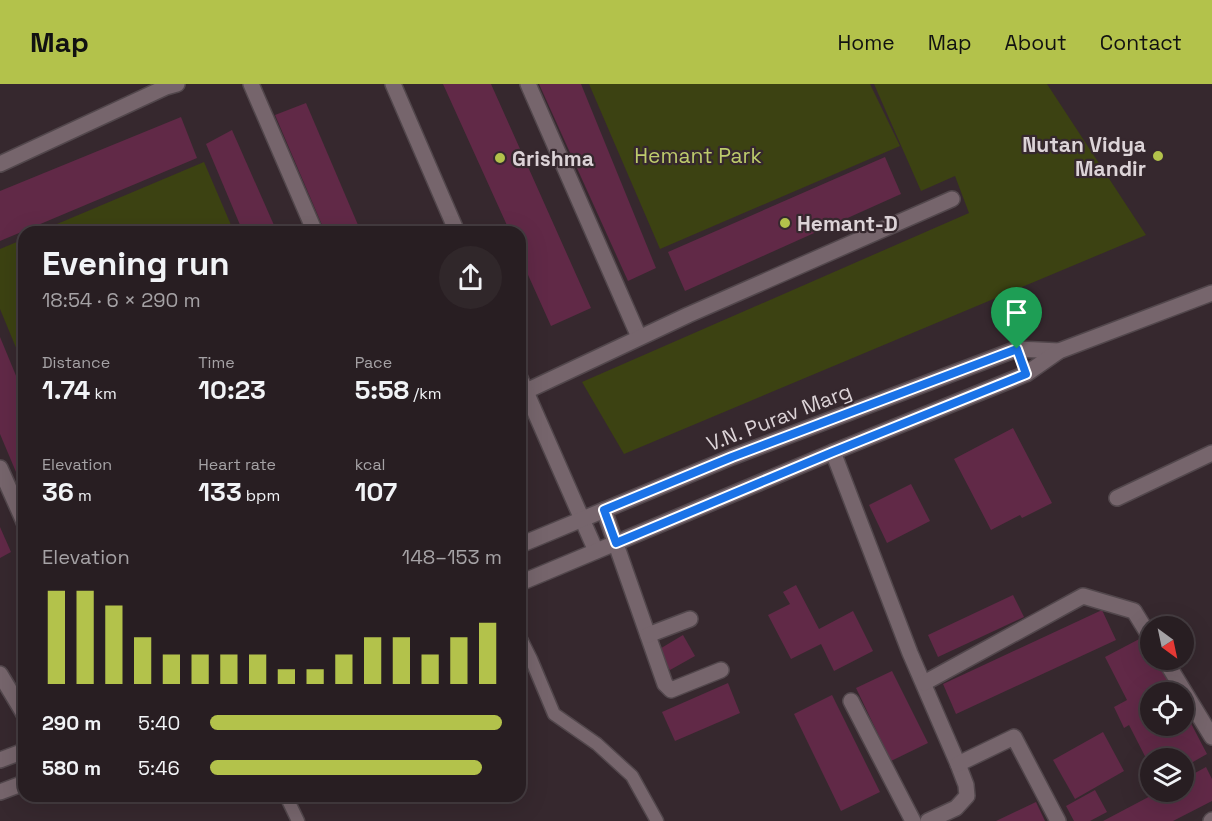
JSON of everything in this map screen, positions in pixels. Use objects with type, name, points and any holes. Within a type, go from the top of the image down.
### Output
[{"type":"street","points":[[251,84],[312,226]]},
{"type":"street","points":[[393,84],[454,226]]},
{"type":"street","points":[[528,84],[639,338]]},
{"type":"street","points":[[0,164],[169,85]]},
{"type":"street","points":[[526,386],[952,199]]},
{"type":"street","name":"V.N. Purav Marg","points":[[526,580],[1026,374],[1059,351],[1212,293]]},
{"type":"street","points":[[1017,349],[1026,374]]},
{"type":"street","name":"V.N. Purav Marg","points":[[526,542],[732,457],[1017,349],[1059,351]]},
{"type":"street","points":[[526,397],[596,551]]},
{"type":"street","points":[[833,452],[910,653],[966,785],[967,796],[956,808],[928,821]]},
{"type":"street","points":[[1117,498],[1212,453]]},
{"type":"street","points":[[0,468],[18,508]]},
{"type":"street","points":[[604,510],[664,684],[671,690],[721,670]]},
{"type":"street","points":[[924,683],[1083,596],[1134,611],[1140,621]]},
{"type":"street","points":[[648,635],[690,619]]},
{"type":"street","points":[[1170,670],[1212,737]]},
{"type":"street","points":[[0,674],[18,704]]},
{"type":"street","points":[[851,701],[913,821]]},
{"type":"street","points":[[958,764],[1014,737],[1058,821]]},
{"type":"street","points":[[0,760],[18,753]]},
{"type":"street","points":[[0,792],[18,785]]},
{"type":"lane","points":[[526,649],[554,714],[597,744],[632,776],[657,821]]},
{"type":"lane","points":[[288,802],[296,820]]},
{"type":"green space","name":"Hemant Park","points":[[589,84],[870,84],[900,146],[660,249]]},
{"type":"green space","points":[[874,84],[1047,84],[1146,235],[624,454],[582,382],[969,213],[955,176],[921,191]]},
{"type":"green space","points":[[204,162],[231,226],[52,226]]},
{"type":"green space","points":[[18,242],[18,352],[0,309],[0,249]]},
{"type":"building","name":"Grishma","points":[[443,84],[491,84],[591,308],[551,326],[526,270],[526,226],[507,226]]},
{"type":"building","points":[[539,84],[581,84],[656,268],[628,281]]},
{"type":"building","points":[[306,103],[358,226],[322,226],[275,115]]},
{"type":"building","points":[[181,117],[197,158],[36,226],[18,226],[18,233],[0,241],[0,191]]},
{"type":"building","points":[[232,130],[274,226],[240,226],[206,144]]},
{"type":"building","name":"Hemant-D","points":[[885,157],[901,194],[685,291],[668,252]]},
{"type":"building","points":[[0,337],[18,380],[18,477],[0,434]]},
{"type":"building","points":[[1013,428],[1052,503],[1022,518],[1020,515],[991,530],[954,459]]},
{"type":"building","points":[[911,484],[930,521],[887,543],[869,505]]},
{"type":"building","points":[[0,527],[11,552],[0,558]]},
{"type":"building","points":[[796,585],[819,629],[853,611],[873,651],[834,671],[821,644],[791,659],[768,615],[790,604],[783,592]]},
{"type":"building","points":[[1013,595],[1024,617],[938,657],[928,635]]},
{"type":"building","points":[[1102,610],[1116,640],[956,714],[943,684]]},
{"type":"building","points":[[683,635],[695,656],[670,670],[658,650]]},
{"type":"building","points":[[1140,639],[1140,670],[1163,670],[1169,682],[1140,682],[1140,736],[1194,736],[1194,729],[1207,754],[1194,761],[1194,748],[1141,748],[1129,725],[1124,728],[1114,707],[1127,700],[1105,657]]},
{"type":"building","points":[[892,671],[928,743],[891,761],[856,688]]},
{"type":"building","points":[[728,683],[740,713],[675,741],[662,712]]},
{"type":"building","points":[[832,695],[880,792],[841,811],[794,714]]},
{"type":"building","points":[[1103,732],[1124,771],[1075,799],[1053,760]]},
{"type":"building","points":[[1206,767],[1212,779],[1212,801],[1173,821],[1103,821],[1140,801],[1194,802],[1194,774]]},
{"type":"building","points":[[1095,790],[1107,812],[1090,821],[1074,821],[1066,806]]},
{"type":"building","points":[[1036,802],[1045,821],[996,821]]},
{"type":"place","name":"Nutan Vidya Mandir","points":[[1158,156]]},
{"type":"place","name":"Grishma","points":[[500,158]]},
{"type":"place","name":"Hemant-D","points":[[785,223]]},
{"type":"route","points":[[1017,349],[1026,374],[616,543],[604,510],[732,457],[1017,349]]}]
